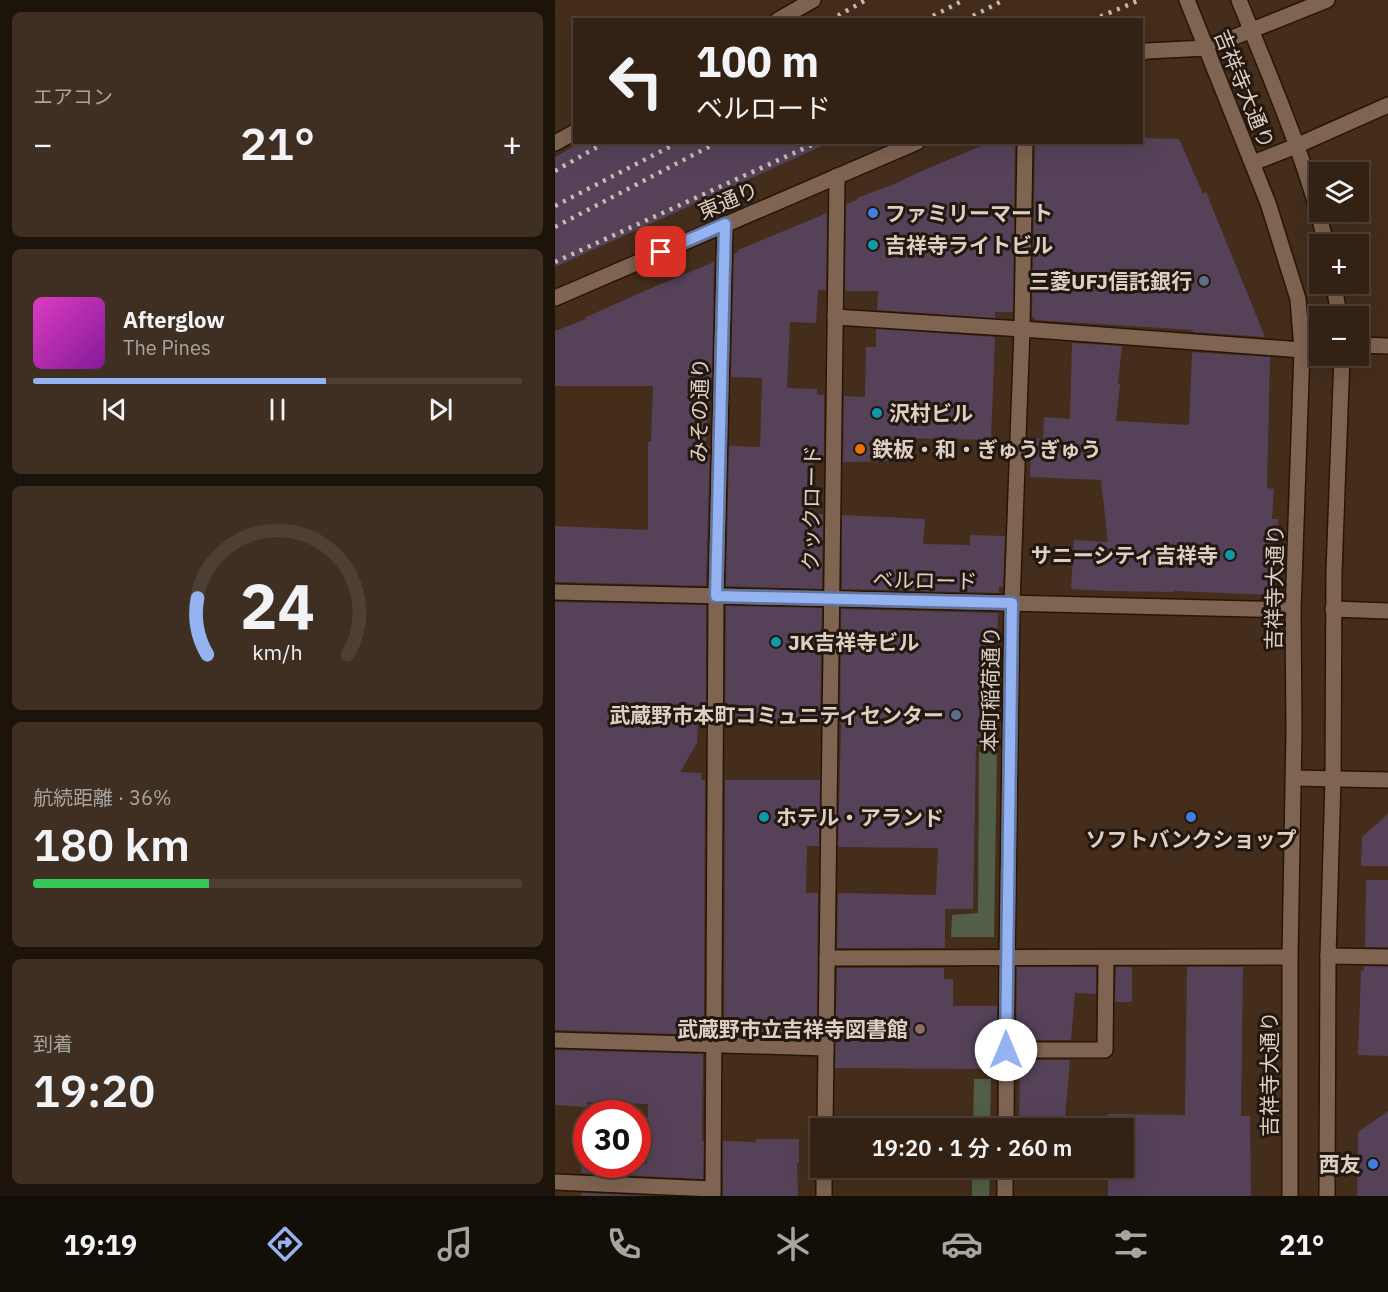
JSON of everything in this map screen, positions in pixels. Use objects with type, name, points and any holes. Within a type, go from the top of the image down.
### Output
[{"type":"street","points":[[782,18],[813,0]]},
{"type":"street","name":"吉祥寺大通り","points":[[1187,0],[1271,211],[1297,299],[1302,350],[1293,610],[1290,1196]]},
{"type":"street","name":"吉祥寺大通り","points":[[1239,0],[1296,146],[1323,234]]},
{"type":"street","points":[[1143,52],[1207,48],[1327,0]]},
{"type":"street","points":[[1253,163],[1388,105]]},
{"type":"street","points":[[555,143],[573,133]]},
{"type":"street","name":"東通り","points":[[555,298],[912,144]]},
{"type":"street","name":"本町稲荷通り","points":[[1006,1118],[1012,603],[1022,328],[1025,144]]},
{"type":"street","name":"クックロード","points":[[825,1118],[837,176]]},
{"type":"street","name":"みその通り","points":[[713,1192],[716,596],[725,224]]},
{"type":"street","points":[[835,317],[1022,328],[1302,350]]},
{"type":"street","points":[[1369,345],[1388,346]]},
{"type":"street","points":[[1327,1196],[1333,609],[1342,366]]},
{"type":"street","name":"ベルロード","points":[[555,592],[1293,610]]},
{"type":"street","points":[[1333,609],[1388,611]]},
{"type":"street","points":[[1293,778],[1388,780]]},
{"type":"street","points":[[1328,956],[1388,957]]},
{"type":"street","points":[[827,958],[1290,957]]},
{"type":"street","points":[[1006,1050],[1105,1050],[1106,958]]},
{"type":"street","points":[[555,1040],[826,1048]]},
{"type":"street","points":[[824,1178],[824,1196]]},
{"type":"street","points":[[1005,1178],[1005,1196]]},
{"type":"street","points":[[555,1182],[713,1192]]},
{"type":"green space","points":[[997,751],[994,937],[951,937],[952,915],[978,913],[979,752]]},
{"type":"green space","points":[[974,1079],[991,1079],[990,1118],[973,1118]]},
{"type":"green space","points":[[972,1178],[990,1178],[989,1196],[972,1196]]},
{"type":"building","points":[[1143,138],[1179,139],[1203,194],[1206,192],[1265,337],[1036,320],[1032,316],[1035,144],[1143,144]]},
{"type":"building","points":[[578,144],[827,144],[555,267],[555,157]]},
{"type":"building","points":[[985,144],[1015,144],[1013,312],[995,312],[995,318],[877,310],[878,291],[845,291],[846,204]]},
{"type":"building","points":[[827,213],[826,290],[818,290],[816,323],[790,322],[787,388],[817,389],[817,394],[824,395],[824,462],[813,462],[811,514],[823,514],[822,589],[726,586],[729,446],[760,447],[762,378],[731,377],[734,254],[738,250]]},
{"type":"building","points":[[714,262],[712,376],[711,387],[708,387],[706,445],[710,446],[706,586],[555,582],[555,526],[648,530],[648,442],[651,442],[653,386],[555,386],[555,331]]},
{"type":"building","points":[[876,329],[995,337],[991,440],[899,438],[898,461],[843,462],[844,396],[865,397],[866,347],[876,347]]},
{"type":"building","points":[[1072,343],[1122,346],[1116,421],[1189,425],[1192,352],[1270,357],[1267,488],[1274,489],[1272,519],[1278,519],[1273,595],[1071,589],[1074,540],[1108,542],[1101,480],[1030,477],[1031,438],[1043,439],[1044,417],[1070,419]]},
{"type":"building","points":[[842,515],[925,519],[923,544],[970,545],[970,535],[1005,536],[1003,587],[999,586],[999,593],[842,589]]},
{"type":"building","points":[[555,602],[706,605],[706,722],[698,722],[697,743],[680,772],[702,773],[701,780],[705,780],[704,1035],[555,1030]]},
{"type":"building","points":[[726,606],[822,608],[820,723],[725,723]]},
{"type":"building","points":[[841,609],[998,613],[996,677],[988,676],[986,746],[976,746],[973,909],[945,909],[945,948],[837,948],[838,893],[936,895],[938,848],[838,847]]},
{"type":"building","points":[[725,780],[820,780],[819,846],[807,846],[806,893],[818,893],[817,1019],[795,1035],[724,1031]]},
{"type":"building","points":[[1388,814],[1388,866],[1361,866],[1362,837]]},
{"type":"building","points":[[1366,880],[1388,880],[1388,947],[1365,947]]},
{"type":"building","points":[[1364,966],[1388,967],[1388,1056],[1358,1055],[1361,971],[1364,971]]},
{"type":"building","points":[[1017,967],[1096,967],[1096,994],[1075,993],[1071,1040],[1016,1040]]},
{"type":"building","points":[[1116,967],[1132,967],[1132,1002],[1115,1002]]},
{"type":"building","points":[[1187,967],[1243,967],[1241,1116],[1250,1116],[1251,1196],[1108,1196],[1108,1178],[1134,1178],[1134,1118],[1108,1118],[1108,1114],[1185,1115]]},
{"type":"building","points":[[837,968],[944,968],[944,979],[953,979],[953,1006],[997,1006],[997,1069],[835,1068]]},
{"type":"building","points":[[555,1050],[703,1054],[703,1179],[651,1176],[651,1100],[573,1100],[573,1106],[555,1105]]},
{"type":"building","points":[[1016,1060],[1070,1060],[1065,1118],[1019,1118],[1020,1069],[1016,1069]]},
{"type":"building","name":"西友","points":[[1388,1111],[1388,1196],[1357,1196],[1358,1132]]},
{"type":"building","points":[[756,1139],[799,1139],[798,1196],[723,1196],[723,1141],[756,1142]]},
{"type":"building","points":[[581,1193],[651,1196],[581,1196]]},
{"type":"railway","points":[[834,18],[866,0]]},
{"type":"railway","points":[[929,18],[964,0]]},
{"type":"railway","points":[[969,18],[1004,0]]},
{"type":"railway","points":[[1097,18],[1140,0]]},
{"type":"railway","points":[[555,171],[602,144]]},
{"type":"railway","points":[[555,206],[675,144]]},
{"type":"railway","points":[[555,227],[714,144]]},
{"type":"railway","points":[[555,262],[814,144]]},
{"type":"place","name":"ファミリーマート","points":[[873,213]]},
{"type":"place","name":"吉祥寺ライトビル","points":[[873,245]]},
{"type":"place","name":"三菱UFJ信託銀行","points":[[1204,281]]},
{"type":"place","name":"沢村ビル","points":[[877,413]]},
{"type":"place","name":"鉄板・和・ぎゅうぎゅう","points":[[860,449]]},
{"type":"place","name":"サニーシティ吉祥寺","points":[[1230,555]]},
{"type":"place","name":"JK吉祥寺ビル","points":[[776,642]]},
{"type":"place","name":"武蔵野市本町コミュニティセンター","points":[[956,715]]},
{"type":"place","name":"ホテル・アランド","points":[[764,817]]},
{"type":"place","name":"ソフトバンクショップ","points":[[1191,817]]},
{"type":"place","name":"武蔵野市立吉祥寺図書館","points":[[920,1029]]},
{"type":"place","name":"西友","points":[[1373,1164]]},
{"type":"route","points":[[661,252],[725,224],[716,596],[1012,603],[1006,1050]]}]
